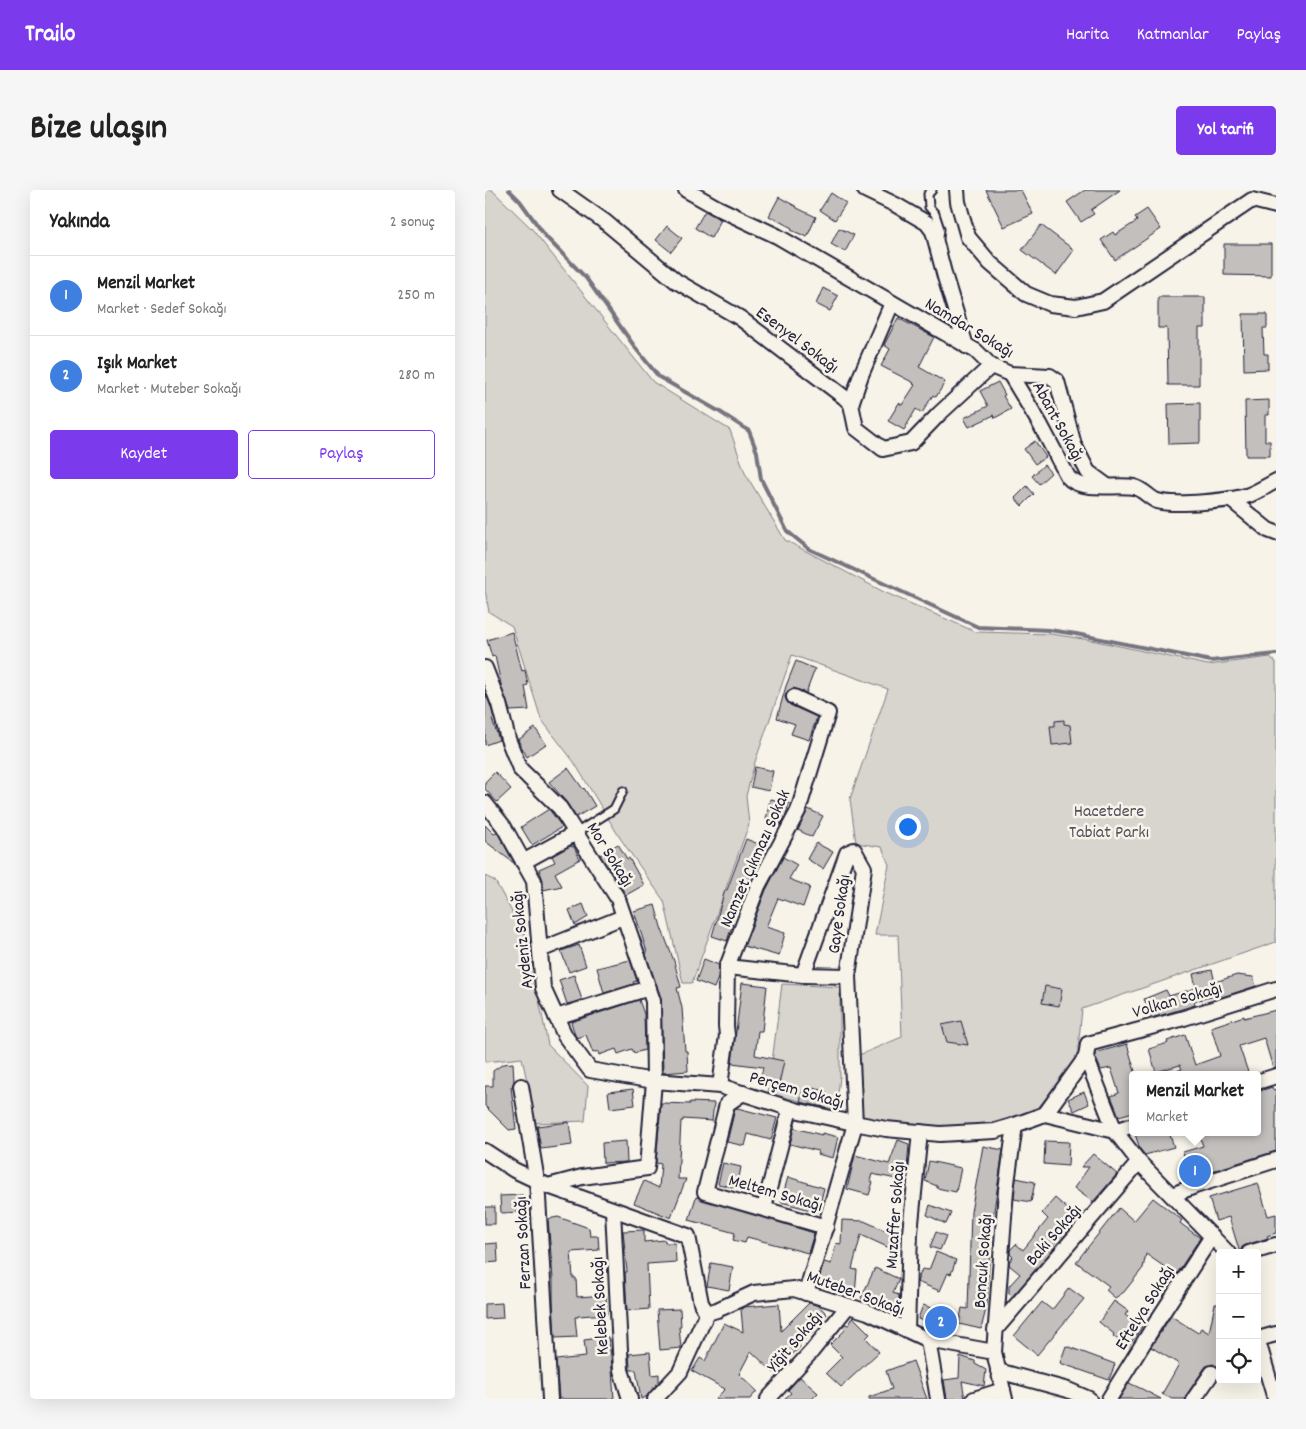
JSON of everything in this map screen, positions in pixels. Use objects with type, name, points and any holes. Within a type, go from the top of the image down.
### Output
[{"type":"street","name":"Esenyel Sokağı","points":[[560,190],[604,221],[676,281],[740,318],[851,404]]},
{"type":"street","name":"Namdar Sokağı","points":[[686,190],[718,208],[777,236],[976,352],[991,366],[1011,374],[1049,376],[1057,380],[1074,445],[1088,472],[1107,486]]},
{"type":"street","points":[[865,190],[927,223],[933,231],[966,346]]},
{"type":"street","points":[[957,190],[958,202],[968,237],[990,263],[1026,294],[1050,304],[1076,307],[1103,301],[1252,200],[1276,206]]},
{"type":"street","points":[[892,303],[861,375],[851,404],[856,428],[883,449],[911,443],[991,366]]},
{"type":"street","name":"Abant Sokağı","points":[[1011,374],[1072,482],[1083,486],[1107,486]]},
{"type":"street","points":[[1107,486],[1137,487],[1156,500],[1177,504],[1247,496],[1276,481]]},
{"type":"street","points":[[1230,499],[1268,530],[1276,533]]},
{"type":"street","name":"Mor Sokağı","points":[[485,668],[499,704],[508,739],[521,769],[559,808],[618,899],[653,1001],[654,1080]]},
{"type":"street","name":"Namzet Çıkmazı Sokak","points":[[720,1086],[727,1035],[727,967],[758,886],[798,811],[828,713],[794,697]]},
{"type":"street","name":"Aydeniz Sokağı","points":[[485,803],[503,827],[534,881],[543,988],[565,1036],[590,1070],[654,1080]]},
{"type":"street","points":[[523,862],[576,833]]},
{"type":"street","name":"Gaye Sokağı","points":[[803,975],[847,853],[854,850],[864,868],[848,976],[855,1124],[807,1293]]},
{"type":"street","points":[[540,950],[623,917]]},
{"type":"street","points":[[727,967],[803,975],[848,976]]},
{"type":"street","points":[[556,1017],[649,988]]},
{"type":"street","name":"Volkan Sokağı","points":[[1087,1050],[1276,989]]},
{"type":"street","points":[[1087,1050],[1045,1114],[1115,1131],[1129,1126]]},
{"type":"street","points":[[1087,1050],[1115,1131],[1139,1162],[1225,1249]]},
{"type":"street","points":[[1261,1081],[1276,1076]]},
{"type":"street","points":[[542,1184],[647,1168],[654,1080]]},
{"type":"street","name":"Perçem Sokağı","points":[[654,1080],[720,1086],[790,1109],[855,1124],[940,1134],[995,1131],[1045,1114]]},
{"type":"street","name":"Ferzan Sokağı","points":[[521,1086],[542,1184],[550,1399]]},
{"type":"street","name":"Meltem Sokağı","points":[[743,1093],[727,1104],[705,1192],[826,1226]]},
{"type":"street","points":[[764,1208],[790,1109]]},
{"type":"street","name":"Boncuk Sokağı","points":[[1004,1394],[994,1352],[1006,1190],[1015,1125]]},
{"type":"street","name":"Muzaffer Sokağı","points":[[907,1330],[910,1233],[920,1132]]},
{"type":"street","points":[[485,1151],[514,1170],[542,1184],[688,1236],[701,1303],[707,1313],[680,1372],[655,1399]]},
{"type":"street","points":[[1172,1195],[1276,1160]]},
{"type":"street","name":"Baki Sokağı","points":[[995,1330],[1139,1162]]},
{"type":"street","name":"Kelebek Sokağı","points":[[613,1210],[621,1370],[630,1399]]},
{"type":"street","name":"Eftelya Sokağı","points":[[1109,1399],[1212,1236]]},
{"type":"street","points":[[1261,1249],[1276,1245]]},
{"type":"street","name":"Muteber Sokağı","points":[[707,1313],[754,1293],[794,1289],[868,1312],[928,1340],[994,1352]]},
{"type":"street","name":"Yiğit Sokağı","points":[[768,1399],[812,1351],[848,1306]]},
{"type":"street","points":[[1261,1338],[1276,1334]]},
{"type":"street","points":[[928,1340],[938,1399]]},
{"type":"street","points":[[1261,1352],[1275,1399]]},
{"type":"street","points":[[999,1371],[1068,1390],[1089,1399]]},
{"type":"street","points":[[1195,1399],[1212,1373]]},
{"type":"street","points":[[975,1399],[1004,1394]]},
{"type":"lane","points":[[932,190],[928,194],[929,207],[935,214],[940,229],[937,245]]},
{"type":"lane","points":[[576,833],[614,809],[623,791]]},
{"type":"green space","name":"Hacetdere Tabiat Parkı","points":[[485,190],[492,190],[532,229],[653,382],[730,430],[745,473],[785,540],[884,592],[976,632],[1051,634],[1096,641],[1208,665],[1270,657],[1276,662],[1276,942],[1082,1009],[1077,1059],[1038,1108],[1014,1122],[937,1131],[863,1121],[859,1055],[902,1037],[898,935],[875,935],[889,865],[882,847],[856,843],[850,799],[888,689],[792,655],[755,762],[746,796],[749,824],[692,983],[683,983],[664,901],[620,838],[574,762],[541,719],[512,626],[489,612],[485,590]]},
{"type":"green space","points":[[485,876],[495,881],[527,939],[548,1045],[588,1086],[585,1121],[536,1123],[522,1058],[485,1062]]},
{"type":"green space","points":[[782,984],[840,987],[840,1077],[836,1110],[768,1093]]},
{"type":"building","points":[[986,190],[1021,190],[1033,214],[1004,227]]},
{"type":"building","points":[[1085,190],[1120,190],[1091,210],[1094,214],[1081,222],[1067,202]]},
{"type":"building","points":[[831,193],[846,203],[835,220],[820,210]]},
{"type":"building","points":[[779,197],[816,217],[807,237],[791,230],[792,228],[769,216]]},
{"type":"building","points":[[1147,209],[1161,229],[1115,260],[1101,240],[1113,232],[1115,235],[1137,221],[1135,217]]},
{"type":"building","points":[[705,211],[721,220],[711,238],[695,228]]},
{"type":"building","points":[[1041,225],[1074,250],[1056,275],[1022,250]]},
{"type":"building","points":[[667,226],[682,238],[671,252],[656,240]]},
{"type":"building","points":[[839,228],[854,235],[845,252],[831,244]]},
{"type":"building","points":[[1224,244],[1271,244],[1271,276],[1224,275]]},
{"type":"building","points":[[823,288],[838,296],[830,311],[816,304]]},
{"type":"building","points":[[1158,297],[1205,297],[1205,328],[1199,328],[1199,385],[1168,385],[1167,328],[1158,328]]},
{"type":"building","points":[[1243,314],[1267,314],[1267,328],[1263,328],[1264,354],[1268,354],[1268,369],[1244,370]]},
{"type":"building","points":[[898,318],[934,337],[919,367],[945,382],[936,397],[933,395],[922,413],[916,409],[904,430],[888,421],[899,403],[902,405],[915,385],[881,366],[890,349],[884,345]]},
{"type":"building","points":[[998,382],[1005,395],[1003,396],[1011,409],[995,418],[994,415],[969,427],[964,418],[988,406],[980,391]]},
{"type":"building","points":[[1269,400],[1269,415],[1265,415],[1265,441],[1270,441],[1270,456],[1246,456],[1245,401]]},
{"type":"building","points":[[1200,403],[1200,443],[1169,444],[1168,404]]},
{"type":"building","points":[[1035,441],[1046,457],[1035,464],[1024,449]]},
{"type":"building","points":[[1044,465],[1051,473],[1039,484],[1032,476]]},
{"type":"building","points":[[1027,486],[1034,494],[1022,506],[1015,498]]},
{"type":"building","points":[[512,632],[522,671],[525,670],[528,685],[525,686],[529,710],[510,711],[502,689],[495,656],[492,657],[487,640]]},
{"type":"building","points":[[796,661],[815,669],[806,693],[793,688],[786,693],[785,697],[790,705],[817,717],[809,740],[791,734],[795,724],[777,718],[786,686]]},
{"type":"building","points":[[485,692],[491,707],[494,718],[492,719],[499,740],[485,745]]},
{"type":"building","points":[[1064,720],[1064,724],[1070,725],[1072,743],[1052,745],[1050,726],[1055,726],[1055,721]]},
{"type":"building","points":[[535,728],[546,744],[527,757],[518,740]]},
{"type":"building","points":[[755,767],[773,771],[769,791],[751,787]]},
{"type":"building","points":[[568,768],[595,806],[576,817],[549,782]]},
{"type":"building","points":[[495,772],[511,789],[497,802],[485,789],[485,782]]},
{"type":"building","points":[[770,799],[789,803],[781,824],[766,820]]},
{"type":"building","points":[[549,809],[562,827],[532,845],[521,827]]},
{"type":"building","points":[[808,809],[823,816],[812,837],[798,830]]},
{"type":"building","points":[[485,825],[494,834],[497,832],[515,864],[485,841]]},
{"type":"building","points":[[746,839],[766,847],[758,868],[753,866],[744,892],[741,891],[727,941],[712,936],[725,890],[727,890]]},
{"type":"building","points":[[816,843],[833,852],[823,869],[807,859]]},
{"type":"building","points":[[618,844],[627,859],[629,858],[644,885],[626,895],[600,855]]},
{"type":"building","points":[[570,846],[574,847],[580,859],[555,873],[562,886],[543,890],[543,880],[539,869],[555,862],[552,856]]},
{"type":"building","points":[[783,857],[797,865],[789,879],[810,887],[803,907],[778,898],[766,927],[785,933],[779,956],[744,946],[766,890]]},
{"type":"building","points":[[583,904],[588,917],[575,925],[569,910]]},
{"type":"building","points":[[655,905],[681,987],[677,988],[682,1008],[688,1071],[663,1073],[661,998],[646,955],[647,952],[634,911]]},
{"type":"building","points":[[579,945],[586,966],[569,972],[561,951]]},
{"type":"building","points":[[704,959],[719,965],[718,978],[714,988],[696,981]]},
{"type":"building","points":[[630,960],[637,981],[633,982],[634,984],[604,993],[597,968]]},
{"type":"building","points":[[1212,970],[1215,982],[1237,975],[1253,977],[1256,986],[1222,997],[1221,995],[1194,1001],[1195,1005],[1152,1018],[1144,999],[1166,990],[1169,996],[1196,988],[1193,974]]},
{"type":"building","points":[[574,975],[582,1000],[567,1004],[559,980]]},
{"type":"building","points":[[742,983],[767,986],[762,1031],[758,1031],[755,1055],[784,1061],[779,1084],[760,1081],[763,1067],[732,1063]]},
{"type":"building","points":[[1045,986],[1062,989],[1059,1006],[1042,1003]]},
{"type":"building","points":[[639,1000],[644,1014],[645,1050],[634,1053],[632,1049],[618,1054],[616,1049],[599,1055],[598,1051],[593,1053],[586,1035],[577,1038],[575,1035],[571,1022]]},
{"type":"building","points":[[1276,1010],[1276,1067],[1273,1068],[1264,1038],[1239,1046],[1248,1071],[1176,1071],[1182,1069],[1180,1065],[1156,1071],[1149,1049],[1185,1035],[1195,1065],[1220,1056],[1211,1027],[1244,1016],[1244,1018]]},
{"type":"building","points":[[961,1021],[968,1045],[947,1042],[942,1025]]},
{"type":"building","points":[[1127,1044],[1135,1071],[1129,1071],[1129,1113],[1119,1116],[1111,1096],[1119,1093],[1111,1068],[1101,1070],[1095,1053]]},
{"type":"building","points":[[513,1063],[514,1081],[511,1087],[516,1129],[509,1130],[485,1106],[485,1086],[493,1086],[493,1071],[503,1064]]},
{"type":"building","points":[[807,1087],[826,1091],[823,1107],[800,1102],[803,1090],[807,1091]]},
{"type":"building","points":[[1272,1087],[1273,1090],[1276,1089],[1276,1151],[1190,1176],[1183,1152],[1203,1146],[1199,1136],[1261,1136],[1261,1091]]},
{"type":"building","points":[[633,1089],[635,1105],[610,1108],[608,1092]]},
{"type":"building","points":[[1084,1092],[1089,1104],[1074,1111],[1068,1099]]},
{"type":"building","points":[[690,1102],[714,1103],[712,1121],[683,1119],[681,1121],[678,1179],[686,1179],[671,1218],[634,1203],[644,1181],[659,1188],[661,1164],[656,1163],[661,1103],[690,1104]]},
{"type":"building","points":[[735,1109],[777,1118],[771,1140],[748,1134],[745,1146],[727,1142]]},
{"type":"building","points":[[569,1122],[572,1145],[541,1149],[537,1126]]},
{"type":"building","points":[[794,1128],[838,1137],[833,1158],[817,1154],[818,1151],[790,1144]]},
{"type":"building","points":[[1136,1136],[1170,1136],[1174,1147],[1145,1155],[1140,1149]]},
{"type":"building","points":[[898,1140],[909,1144],[906,1181],[872,1174],[870,1181],[873,1182],[869,1195],[847,1189],[855,1155],[889,1164]]},
{"type":"building","points":[[626,1141],[627,1162],[603,1163],[602,1143]]},
{"type":"building","points":[[1045,1141],[1069,1142],[1068,1166],[1044,1164]]},
{"type":"building","points":[[983,1146],[1003,1150],[991,1224],[987,1305],[981,1329],[959,1324],[962,1308],[968,1309],[971,1212]]},
{"type":"building","points":[[1093,1154],[1117,1174],[1093,1202],[1074,1188],[1089,1167],[1081,1167]]},
{"type":"building","points":[[929,1161],[961,1168],[956,1192],[937,1188],[937,1186],[925,1181]]},
{"type":"building","points":[[723,1163],[741,1167],[737,1188],[718,1184]]},
{"type":"building","points":[[788,1177],[824,1188],[818,1212],[781,1202]]},
{"type":"building","points":[[1016,1178],[1035,1182],[1031,1202],[1014,1199]]},
{"type":"building","points":[[1258,1183],[1268,1216],[1276,1214],[1276,1233],[1239,1249],[1229,1217],[1216,1221],[1209,1198]]},
{"type":"building","points":[[523,1195],[524,1212],[501,1213],[500,1196]]},
{"type":"building","points":[[696,1197],[814,1233],[808,1253],[747,1237],[745,1243],[733,1240],[735,1233],[689,1220]]},
{"type":"building","points":[[1055,1198],[1079,1219],[1012,1297],[1009,1294],[1009,1286],[1020,1274],[1009,1265],[1013,1257],[1010,1254],[1010,1250],[1016,1244],[1023,1250],[1048,1219],[1042,1213]]},
{"type":"building","points":[[1153,1198],[1182,1220],[1180,1223],[1200,1238],[1176,1275],[1146,1254],[1143,1268],[1124,1292],[1115,1298],[1106,1290],[1109,1286],[1076,1262],[1119,1208],[1134,1221]]},
{"type":"building","points":[[930,1205],[951,1213],[946,1224],[927,1215]]},
{"type":"building","points":[[485,1207],[495,1207],[495,1224],[485,1224]]},
{"type":"building","points":[[558,1217],[589,1228],[590,1236],[598,1236],[599,1250],[571,1252],[573,1278],[576,1278],[577,1297],[606,1295],[607,1314],[575,1317],[577,1337],[555,1338],[548,1219]]},
{"type":"building","points":[[842,1220],[864,1221],[900,1237],[894,1250],[861,1235],[852,1269],[857,1270],[855,1296],[838,1289],[838,1284],[819,1279],[824,1262],[831,1264],[836,1243],[841,1244]]},
{"type":"building","points":[[644,1230],[644,1242],[665,1240],[665,1243],[675,1243],[676,1262],[647,1264],[649,1309],[627,1311],[625,1272],[627,1272],[623,1231]]},
{"type":"building","points":[[936,1232],[946,1236],[940,1250],[930,1247]]},
{"type":"building","points":[[497,1243],[498,1262],[485,1263],[485,1244]]},
{"type":"building","points":[[936,1252],[956,1260],[951,1274],[948,1273],[940,1291],[917,1282],[922,1269],[929,1270]]},
{"type":"building","points":[[711,1263],[733,1267],[729,1290],[707,1286]]},
{"type":"building","points":[[875,1268],[899,1279],[893,1293],[899,1295],[899,1308],[897,1312],[861,1298]]},
{"type":"building","points":[[1069,1288],[1084,1299],[1037,1355],[1014,1336],[1042,1302],[1052,1310]]},
{"type":"building","points":[[1114,1301],[1128,1311],[1125,1315],[1142,1327],[1128,1347],[1099,1322]]},
{"type":"building","points":[[502,1303],[503,1318],[485,1319],[485,1304]]},
{"type":"building","points":[[809,1303],[819,1306],[827,1314],[799,1345],[800,1347],[774,1373],[751,1351],[739,1374],[757,1391],[750,1399],[715,1399],[725,1389],[692,1371],[700,1358],[705,1361],[724,1323],[743,1332],[741,1309],[744,1307],[779,1304],[781,1331]]},
{"type":"building","points":[[1216,1304],[1216,1366],[1213,1364],[1206,1366],[1185,1399],[1172,1399],[1162,1394],[1179,1364],[1151,1347],[1171,1316],[1198,1333],[1201,1328],[1209,1333]]},
{"type":"building","points":[[923,1305],[958,1318],[954,1331],[918,1319]]},
{"type":"building","points":[[680,1309],[681,1348],[660,1350],[657,1310]]},
{"type":"building","points":[[853,1317],[870,1334],[866,1338],[879,1352],[841,1387],[826,1373],[842,1357],[830,1345],[845,1330],[842,1327],[845,1324],[849,1325]]},
{"type":"building","points":[[608,1337],[614,1399],[559,1399],[556,1360],[586,1357],[584,1340]]},
{"type":"building","points":[[1066,1346],[1115,1364],[1109,1380],[1060,1363]]},
{"type":"building","points":[[650,1352],[652,1375],[659,1374],[659,1382],[646,1397],[641,1399],[636,1370],[630,1370],[629,1354]]},
{"type":"building","points":[[960,1356],[975,1361],[975,1364],[986,1370],[984,1386],[962,1381],[965,1399],[947,1399],[944,1380],[959,1378]]},
{"type":"building","points":[[913,1361],[927,1399],[869,1399],[869,1397],[892,1389],[886,1371]]},
{"type":"building","points":[[800,1377],[818,1393],[812,1399],[784,1399],[791,1393],[788,1390]]},
{"type":"building","points":[[1129,1383],[1142,1389],[1161,1399],[1119,1399]]},
{"type":"waterway","points":[[509,190],[520,201],[546,237],[586,278],[637,350],[659,377],[749,431],[757,452],[761,479],[787,531],[809,549],[978,627],[1049,630],[1211,661],[1276,654]]},
{"type":"place","name":"Menzil Market","points":[[1195,1171]]},
{"type":"place","name":"Işık Market","points":[[941,1322]]}]
